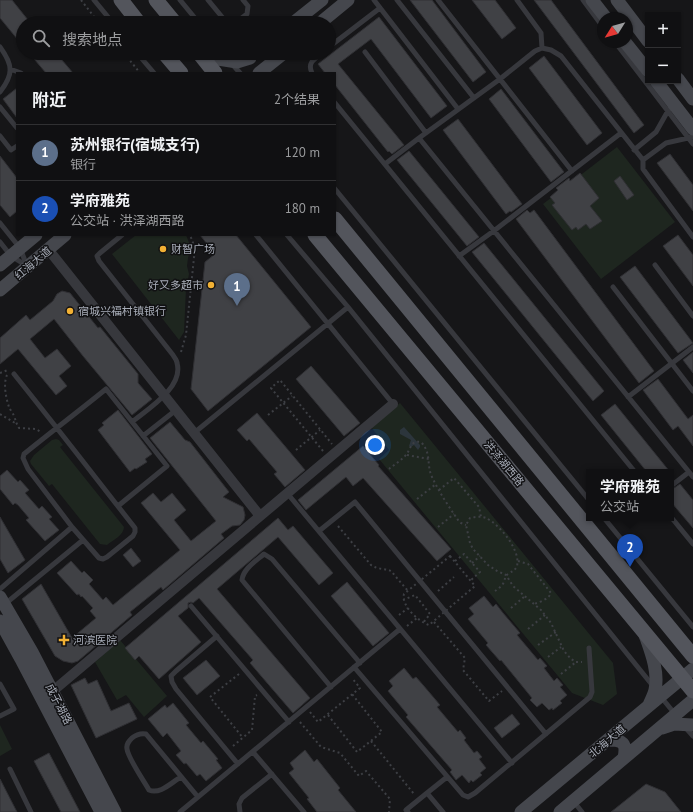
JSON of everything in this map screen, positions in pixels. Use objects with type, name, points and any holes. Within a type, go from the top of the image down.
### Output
[{"type":"main road","points":[[120,0],[134,16]]},
{"type":"main road","points":[[156,0],[169,16]]},
{"type":"main road","points":[[170,60],[180,72]]},
{"type":"main road","points":[[205,60],[214,72]]},
{"type":"main road","points":[[336,220],[646,598],[687,643],[693,656]]},
{"type":"main road","name":"洪泽湖西路","points":[[316,236],[645,633],[688,674],[693,691]]},
{"type":"main road","points":[[630,615],[636,617],[646,610],[646,598]]},
{"type":"street","points":[[302,16],[322,0]]},
{"type":"street","points":[[329,16],[348,0]]},
{"type":"street","points":[[592,0],[601,12]]},
{"type":"street","points":[[617,0],[645,36]]},
{"type":"street","points":[[630,48],[645,67]]},
{"type":"street","points":[[167,60],[173,72]]},
{"type":"street","points":[[220,60],[232,66],[245,60]]},
{"type":"street","points":[[263,71],[276,60]]},
{"type":"street","points":[[681,83],[693,99]]},
{"type":"street","points":[[658,84],[670,107],[692,134]]},
{"type":"street","name":"红海大道","points":[[0,265],[35,236]]},
{"type":"street","name":"红海大道","points":[[0,290],[64,236]]},
{"type":"street","points":[[48,249],[260,516]]},
{"type":"street","points":[[47,695],[393,404]]},
{"type":"street","name":"成子湖路","points":[[2,604],[32,652],[47,695],[101,812]]},
{"type":"street","name":"成子湖路","points":[[0,621],[47,695],[115,812]]},
{"type":"street","points":[[645,633],[653,660],[658,693]]},
{"type":"street","name":"北海大道","points":[[521,812],[649,706],[658,693],[688,674]]},
{"type":"street","points":[[560,812],[658,730],[684,721],[693,700]]},
{"type":"street","points":[[608,740],[618,740],[623,743],[626,749],[624,758]]},
{"type":"lane","points":[[94,0],[107,16]]},
{"type":"lane","points":[[180,0],[193,16]]},
{"type":"lane","points":[[208,0],[221,16]]},
{"type":"lane","points":[[243,0],[248,6],[247,14],[244,16]]},
{"type":"lane","points":[[374,0],[458,109]]},
{"type":"lane","points":[[397,0],[474,98]]},
{"type":"lane","points":[[438,0],[572,171]]},
{"type":"lane","points":[[517,0],[541,33],[542,48]]},
{"type":"lane","points":[[583,0],[597,18]]},
{"type":"lane","points":[[336,42],[380,8]]},
{"type":"lane","points":[[0,47],[11,65],[10,76],[0,92]]},
{"type":"lane","points":[[385,164],[426,132],[500,79],[535,51],[542,48],[551,50],[561,56],[620,133],[643,160],[643,169],[693,237]]},
{"type":"lane","points":[[620,48],[670,107],[656,132],[634,150]]},
{"type":"lane","points":[[365,52],[426,132]]},
{"type":"lane","points":[[143,60],[153,72]]},
{"type":"lane","points":[[311,72],[309,68],[310,63],[314,60]]},
{"type":"lane","points":[[10,69],[18,72]]},
{"type":"lane","points":[[336,104],[632,469]]},
{"type":"lane","points":[[0,107],[16,127]]},
{"type":"lane","points":[[459,256],[620,133]]},
{"type":"lane","points":[[643,160],[666,143],[692,134],[693,144]]},
{"type":"lane","points":[[0,136],[11,150],[16,147]]},
{"type":"lane","points":[[419,138],[495,230],[693,477]]},
{"type":"lane","points":[[336,190],[586,496]]},
{"type":"lane","points":[[0,222],[16,252],[28,267]]},
{"type":"lane","points":[[121,236],[97,256],[99,261],[173,355],[177,363],[178,371],[176,381],[164,396],[132,422]]},
{"type":"lane","points":[[257,236],[393,404]]},
{"type":"lane","points":[[288,236],[348,307],[658,693],[684,721],[693,736]]},
{"type":"lane","points":[[0,242],[16,252],[28,267]]},
{"type":"lane","points":[[654,266],[693,316]]},
{"type":"lane","points":[[613,287],[693,391]]},
{"type":"lane","points":[[194,433],[348,307]]},
{"type":"lane","points":[[628,397],[693,347]]},
{"type":"lane","points":[[14,374],[57,428],[135,528],[133,536],[107,557],[103,559],[98,558],[72,527],[28,469],[22,458],[24,454],[57,428],[106,389],[144,436],[167,466],[118,506]]},
{"type":"lane","points":[[144,436],[176,410]]},
{"type":"lane","points":[[674,484],[689,472]]},
{"type":"lane","points":[[287,493],[512,763]]},
{"type":"lane","points":[[319,531],[355,502],[546,734]]},
{"type":"lane","points":[[606,521],[693,627]]},
{"type":"lane","points":[[674,521],[693,544]]},
{"type":"lane","points":[[0,589],[72,527]]},
{"type":"lane","points":[[2,604],[83,540]]},
{"type":"lane","points":[[330,687],[242,580],[242,575],[245,571],[264,554],[272,559],[360,663]]},
{"type":"lane","points":[[191,606],[289,722]]},
{"type":"lane","points":[[180,812],[401,629]]},
{"type":"lane","points":[[217,636],[176,670],[171,676],[172,682],[176,689],[238,764]]},
{"type":"lane","points":[[354,667],[447,777],[463,795],[468,797],[512,763],[590,697],[592,692],[589,648]]},
{"type":"lane","points":[[0,684],[14,709],[0,716]]},
{"type":"lane","points":[[181,777],[160,790],[153,792],[149,790],[130,758],[127,749],[128,742],[140,733],[146,734],[198,797]]},
{"type":"lane","points":[[253,752],[304,812]]},
{"type":"lane","points":[[10,769],[31,812]]},
{"type":"lane","points":[[240,812],[239,804],[242,798],[272,774]]},
{"type":"lane","points":[[408,812],[406,810],[447,777]]},
{"type":"lane","points":[[427,793],[443,812]]},
{"type":"lane","points":[[574,801],[582,812]]},
{"type":"path","points":[[81,0],[94,16]]},
{"type":"path","points":[[130,60],[139,72]]},
{"type":"path","points":[[177,363],[186,335],[195,248],[190,236]]},
{"type":"path","points":[[0,373],[10,370],[6,378],[6,397],[9,408],[14,416],[15,423]]},
{"type":"path","points":[[329,458],[271,388],[280,380],[337,451]]},
{"type":"path","points":[[268,415],[292,396]]},
{"type":"path","points":[[0,414],[15,423],[19,428],[36,429],[48,435]]},
{"type":"path","points":[[296,450],[320,430]]},
{"type":"path","points":[[389,469],[406,455],[413,443],[416,441],[421,442],[428,452],[430,472],[439,490],[461,524],[466,525]]},
{"type":"path","points":[[406,455],[429,459]]},
{"type":"path","points":[[439,490],[454,478],[479,507],[481,517]]},
{"type":"path","points":[[417,499],[436,484]]},
{"type":"path","points":[[438,527],[454,514]]},
{"type":"path","points":[[495,591],[501,586],[506,575],[514,571],[517,567],[513,546],[501,529],[492,521],[481,517],[470,518],[466,525],[470,543],[480,556],[492,568],[506,575],[513,586],[545,615],[556,632],[567,656],[576,662],[590,662]]},
{"type":"path","points":[[333,520],[372,565],[376,568],[391,571],[408,591]]},
{"type":"path","points":[[455,562],[464,554],[480,572],[470,580]]},
{"type":"path","points":[[450,556],[455,562],[475,586],[434,622],[429,625],[423,623],[416,618],[404,602],[404,594],[450,556]]},
{"type":"path","points":[[472,563],[480,556]]},
{"type":"path","points":[[517,561],[528,564],[551,593],[544,600],[534,604]]},
{"type":"path","points":[[432,595],[454,577]]},
{"type":"path","points":[[403,600],[415,595],[430,614],[423,623]]},
{"type":"path","points":[[511,608],[525,596]]},
{"type":"path","points":[[393,620],[408,608]]},
{"type":"path","points":[[528,629],[545,615]]},
{"type":"path","points":[[401,629],[416,618]]},
{"type":"path","points":[[434,622],[465,658],[463,670],[489,702],[508,686]]},
{"type":"path","points":[[538,645],[556,632]]},
{"type":"path","points":[[548,657],[562,646]]},
{"type":"path","points":[[562,674],[576,662]]},
{"type":"path","points":[[243,738],[210,697],[245,669]]},
{"type":"path","points":[[306,707],[318,722],[360,688],[347,673]]},
{"type":"path","points":[[228,751],[252,730],[255,696],[263,690]]},
{"type":"path","points":[[328,714],[358,752],[382,732],[352,694]]},
{"type":"path","points":[[295,716],[321,746],[340,753],[359,776],[366,771],[390,799],[390,812]]},
{"type":"path","points":[[371,741],[419,800]]},
{"type":"shaded area","points":[[617,147],[675,222],[601,279],[543,204]]},
{"type":"shaded area","points":[[135,236],[186,236],[190,245],[187,266],[189,274],[186,289],[184,332],[179,340],[112,254]]},
{"type":"shaded area","points":[[400,403],[613,663],[617,694],[603,705],[572,693],[379,459],[389,450],[371,427]]},
{"type":"shaded area","points":[[404,427],[420,445],[418,450],[414,445],[411,447],[409,446],[411,440],[400,434],[400,430]]},
{"type":"shaded area","points":[[56,439],[63,445],[60,447],[124,527],[124,530],[120,535],[107,545],[100,544],[52,484],[49,486],[31,464],[30,461],[34,455],[52,440]]},
{"type":"shaded area","points":[[120,640],[167,696],[144,717],[126,695],[117,700],[95,662]]},
{"type":"shaded area","points":[[0,725],[12,749],[0,756]]},
{"type":"building","points":[[0,0],[12,0],[25,16],[16,16],[16,37],[0,18]]},
{"type":"building","points":[[410,0],[432,0],[486,72],[473,82]]},
{"type":"building","points":[[472,0],[495,0],[516,28],[502,39]]},
{"type":"building","points":[[534,0],[551,0],[644,125],[634,133]]},
{"type":"building","points":[[379,17],[447,106],[431,118],[371,39],[338,64],[404,145],[392,154],[389,151],[388,152],[336,86],[336,72],[324,72],[318,64],[323,60],[336,60],[336,50]]},
{"type":"building","points":[[544,56],[602,133],[587,145],[529,68]]},
{"type":"building","points":[[35,60],[62,60],[72,72],[45,72]]},
{"type":"building","points":[[16,89],[16,117],[3,99]]},
{"type":"building","points":[[501,89],[564,172],[551,182],[489,99]]},
{"type":"building","points":[[458,119],[522,204],[511,212],[510,211],[506,214],[443,130]]},
{"type":"building","points":[[409,151],[479,237],[467,246],[397,160]]},
{"type":"building","points":[[670,154],[693,185],[693,211],[657,163]]},
{"type":"building","points":[[0,156],[16,177],[16,212],[10,217],[0,205]]},
{"type":"building","points":[[580,173],[599,198],[590,206],[602,221],[590,229],[586,224],[578,230],[576,227],[572,230],[552,205],[555,203],[550,197],[558,190],[556,188],[569,178],[570,181]]},
{"type":"building","points":[[620,176],[634,195],[627,200],[614,181]]},
{"type":"building","points":[[527,210],[530,213],[534,210],[654,371],[639,383],[516,219]]},
{"type":"building","points":[[678,235],[693,255],[693,286],[663,246]]},
{"type":"building","points":[[201,236],[237,236],[311,327],[208,411],[191,389],[205,262],[215,254]]},
{"type":"building","points":[[484,243],[604,391],[593,401],[472,252]]},
{"type":"building","points":[[635,266],[693,343],[678,353],[620,277]]},
{"type":"building","points":[[62,291],[70,293],[138,374],[138,383],[152,399],[132,415],[54,319],[30,339],[45,358],[57,349],[71,366],[59,376],[67,386],[56,395],[18,349],[0,364],[0,338],[26,315],[30,320],[53,301],[57,294]]},
{"type":"building","points":[[693,352],[693,373],[683,360]]},
{"type":"building","points":[[311,366],[360,423],[344,436],[296,379]]},
{"type":"building","points":[[658,379],[688,419],[693,415],[693,446],[678,426],[673,430],[643,390]]},
{"type":"building","points":[[615,404],[668,469],[645,469],[601,415]]},
{"type":"building","points":[[118,410],[152,454],[145,459],[147,462],[130,472],[98,430],[104,425],[102,423]]},
{"type":"building","points":[[257,413],[305,470],[285,487],[274,474],[277,472],[249,439],[247,441],[237,430]]},
{"type":"building","points":[[170,422],[185,440],[190,442],[229,492],[223,497],[243,507],[245,515],[244,520],[240,525],[232,526],[221,534],[224,538],[163,590],[161,587],[130,612],[132,615],[78,661],[72,663],[63,661],[55,656],[22,599],[41,584],[72,638],[96,618],[90,611],[93,608],[82,596],[81,597],[79,594],[77,595],[57,573],[71,561],[82,573],[84,571],[93,580],[89,584],[103,600],[106,597],[113,605],[180,550],[141,503],[153,493],[161,502],[172,493],[186,510],[174,520],[191,541],[216,521],[150,438]]},
{"type":"building","points":[[363,446],[379,465],[378,466],[451,549],[437,561],[363,478],[353,486],[346,477],[306,510],[298,500]]},
{"type":"building","points":[[7,470],[18,482],[20,480],[29,490],[25,493],[39,509],[42,506],[52,517],[49,519],[59,530],[45,541],[26,520],[29,518],[18,505],[15,503],[13,505],[0,489],[0,476]]},
{"type":"building","points":[[680,484],[693,500],[693,528],[674,506],[674,488]]},
{"type":"building","points":[[0,517],[25,560],[8,573],[0,559]]},
{"type":"building","points":[[278,518],[288,530],[293,526],[333,573],[319,585],[278,537],[217,589],[310,698],[293,713],[250,663],[253,660],[199,598],[193,603],[188,603],[188,608],[178,616],[201,642],[159,679],[139,656],[135,660],[125,648]]},
{"type":"building","points":[[131,548],[141,561],[133,567],[123,555]]},
{"type":"building","points":[[347,582],[389,633],[373,646],[331,596]]},
{"type":"building","points":[[484,596],[493,607],[496,604],[520,633],[517,635],[538,660],[540,658],[547,666],[544,668],[554,681],[557,678],[563,685],[560,687],[567,695],[560,701],[562,703],[553,710],[552,708],[549,710],[542,703],[537,707],[530,700],[532,698],[501,660],[500,661],[486,645],[488,643],[468,619],[474,614],[469,608]]},
{"type":"building","points":[[206,660],[220,676],[197,695],[183,678]]},
{"type":"building","points":[[404,668],[413,679],[416,677],[440,705],[437,707],[458,732],[460,730],[466,738],[464,740],[474,753],[477,751],[482,757],[479,759],[486,768],[480,773],[482,775],[473,782],[471,780],[469,783],[462,775],[456,780],[450,772],[452,770],[406,717],[408,715],[388,691],[393,686],[389,681]]},
{"type":"building","points":[[85,678],[88,684],[97,680],[111,711],[129,703],[137,719],[96,738],[71,685]]},
{"type":"building","points":[[173,703],[189,723],[186,725],[201,743],[203,741],[218,759],[216,760],[222,768],[206,781],[200,774],[197,776],[186,763],[184,764],[176,755],[181,751],[167,733],[163,737],[148,719],[165,705],[167,708]]},
{"type":"building","points":[[512,714],[520,724],[502,738],[494,728]]},
{"type":"building","points":[[305,750],[314,762],[317,759],[340,788],[338,790],[356,812],[317,812],[307,799],[309,798],[289,773],[294,769],[290,763]]},
{"type":"building","points":[[49,753],[80,812],[61,812],[34,761]]},
{"type":"building","points":[[0,779],[17,812],[0,812]]},
{"type":"building","points":[[646,784],[665,792],[681,812],[611,812]]},
{"type":"place","name":"财智广场","points":[[163,249]]},
{"type":"place","name":"好又多超市","points":[[211,285]]},
{"type":"place","name":"苏州银行(宿城支行)","points":[[237,306]]},
{"type":"place","name":"宿城兴福村镇银行","points":[[70,311]]},
{"type":"place","name":"学府雅苑","points":[[630,567]]},
{"type":"place","name":"河滨医院","points":[[64,640]]}]
